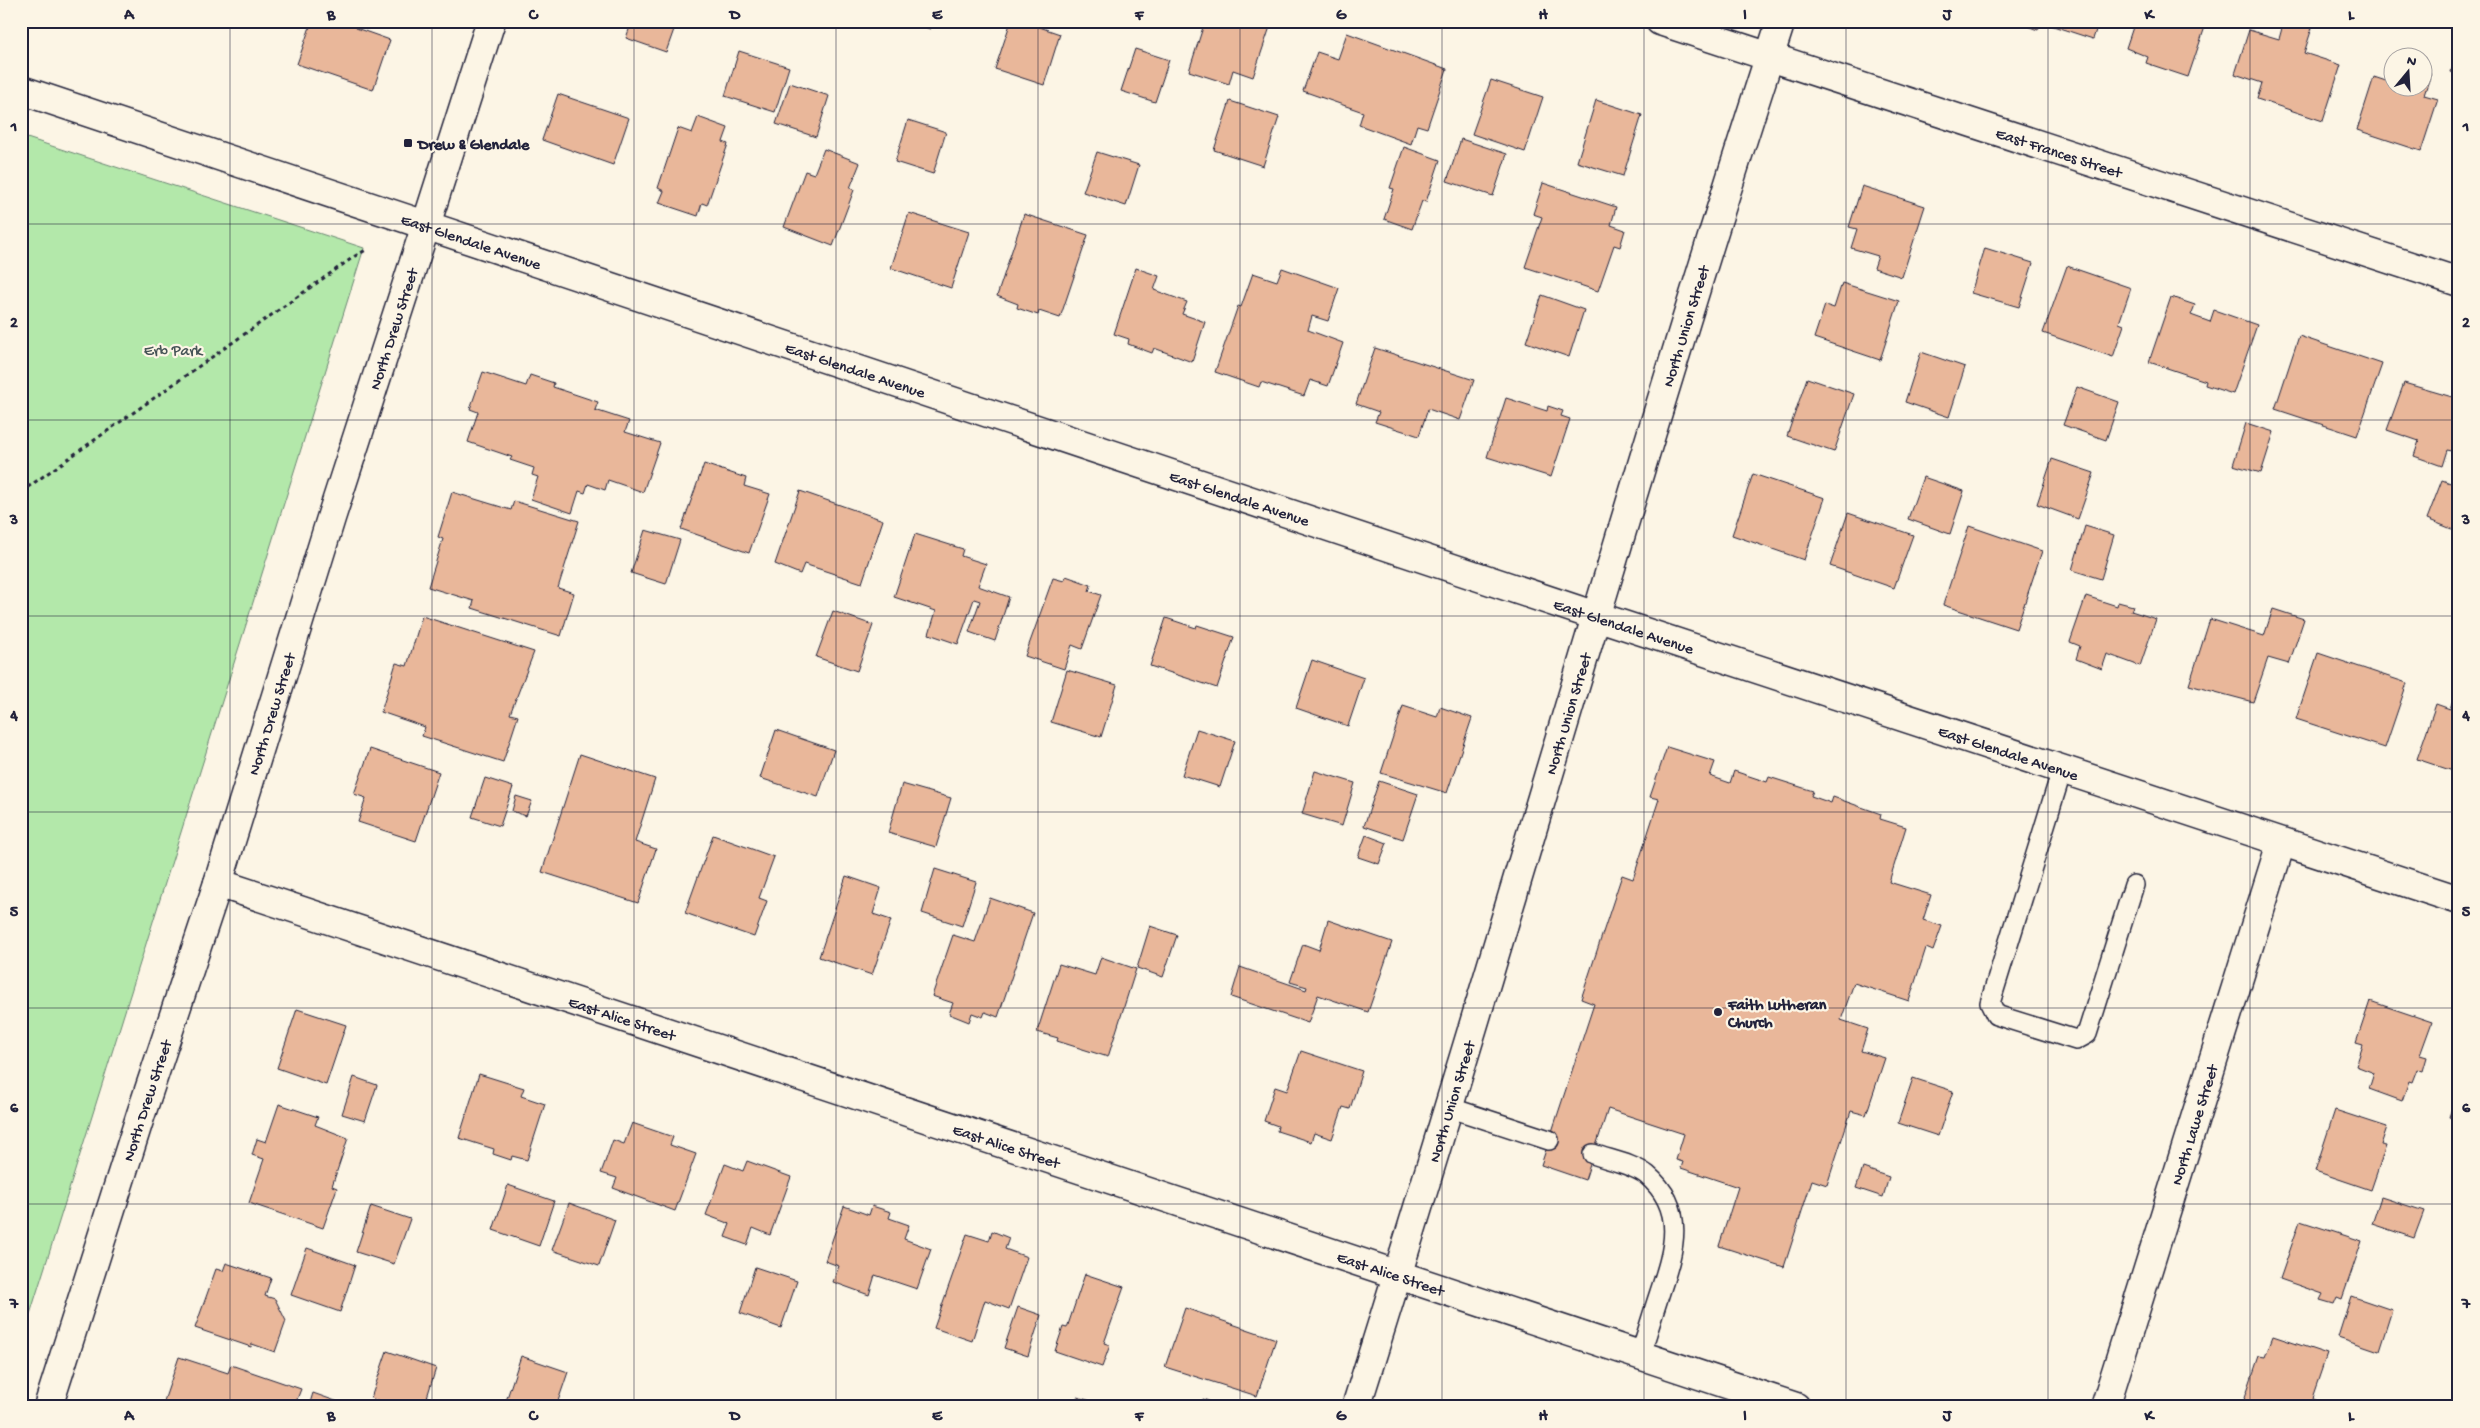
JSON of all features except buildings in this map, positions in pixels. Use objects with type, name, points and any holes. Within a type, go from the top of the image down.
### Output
[{"type":"street","name":"North Drew Street","points":[[48,1407],[144,1105],[218,883],[328,528],[491,21]]},
{"type":"street","name":"East Frances Street","points":[[1660,21],[2459,282]]},
{"type":"street","name":"North Union Street","points":[[1356,1407],[1398,1275],[1596,616],[1781,21]]},
{"type":"street","name":"East Glendale Avenue","points":[[21,90],[1596,616],[2459,900]]},
{"type":"street","name":"North Lawe Street","points":[[2105,1407],[2281,843]]},
{"type":"street","name":"East Alice Street","points":[[218,883],[1796,1407]]},
{"type":"lane","points":[[2062,770],[1990,1003],[1996,1015],[2076,1040],[2087,1034],[2134,885]]},
{"type":"lane","points":[[1448,1107],[1549,1140]]},
{"type":"lane","points":[[1593,1154],[1645,1174],[1659,1187],[1673,1217],[1675,1236],[1672,1254],[1640,1355]]},
{"type":"path","points":[[21,492],[355,256],[368,249]]},
{"type":"green space","name":"Erb Park","points":[[21,136],[364,248],[21,1343]]},
{"type":"place","name":"Drew & Glendale","points":[[408,143]]},
{"type":"place","name":"Faith Lutheran Church","points":[[1718,1012]]}]
